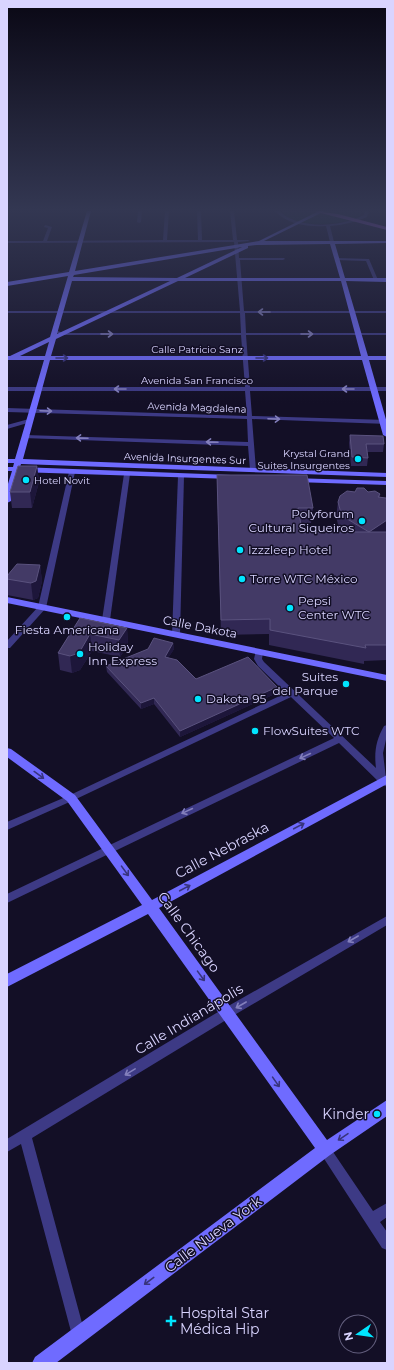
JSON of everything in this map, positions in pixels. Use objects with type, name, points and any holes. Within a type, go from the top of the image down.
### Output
[{"type":"street","points":[[8,281],[77,275]]},
{"type":"street","points":[[7,357],[54,335],[95,312],[173,275]]},
{"type":"street","points":[[62,334],[188,275]]},
{"type":"street","points":[[239,275],[253,470]]},
{"type":"street","points":[[342,275],[385,422],[387,435]]},
{"type":"street","points":[[374,275],[376,280]]},
{"type":"street","points":[[71,276],[179,280],[387,280]]},
{"type":"street","points":[[7,501],[71,276]]},
{"type":"street","points":[[7,312],[387,312]]},
{"type":"street","points":[[54,335],[387,334]]},
{"type":"street","name":"Calle Patricio Sanz","points":[[7,357],[245,359],[387,358]]},
{"type":"street","name":"Avenida San Francisco","points":[[7,389],[387,389]]},
{"type":"street","name":"Avenida Magdalena","points":[[7,410],[385,422]]},
{"type":"street","points":[[7,427],[29,422]]},
{"type":"street","points":[[25,437],[251,444]]},
{"type":"street","name":"Avenida Insurgentes Sur","points":[[7,461],[17,466],[72,472],[387,483]]},
{"type":"street","name":"Avenida Insurgentes Sur","points":[[7,469],[17,466],[253,470],[387,475]]},
{"type":"street","points":[[7,646],[42,608],[72,472]]},
{"type":"street","points":[[106,620],[128,474]]},
{"type":"street","points":[[176,635],[181,476]]},
{"type":"street","name":"Calle Dakota","points":[[7,600],[387,678]]},
{"type":"street","points":[[259,652],[258,659],[261,664],[386,781]]},
{"type":"street","points":[[7,826],[71,798],[292,694]]},
{"type":"street","points":[[386,781],[378,758],[378,747],[387,728]]},
{"type":"street","points":[[7,899],[109,848],[340,739]]},
{"type":"street","name":"Calle Chicago","points":[[7,752],[71,798],[109,848],[325,1150]]},
{"type":"street","name":"Calle Nebraska","points":[[7,981],[150,907],[386,781]]},
{"type":"street","name":"Calle Indianápolis","points":[[7,1146],[227,1013],[387,920]]},
{"type":"street","name":"Calle Nueva York","points":[[41,1363],[325,1150],[387,1107]]},
{"type":"street","points":[[24,1135],[78,1334]]},
{"type":"street","points":[[325,1150],[387,1243]]},
{"type":"street","points":[[372,1220],[387,1209]]},
{"type":"building","points":[[350,435],[383,436],[384,444],[366,444],[368,458],[352,457]]},
{"type":"building","points":[[18,466],[37,466],[30,492],[10,492]]},
{"type":"building","points":[[217,475],[307,475],[313,508],[298,508],[301,525],[304,525],[305,532],[387,532],[387,645],[365,645],[366,648],[270,630],[270,619],[221,620]]},
{"type":"building","points":[[357,488],[364,488],[368,492],[375,491],[380,494],[378,497],[387,499],[387,520],[369,532],[344,517],[341,513],[338,502],[340,496],[347,491],[355,492]]},
{"type":"building","points":[[17,564],[40,565],[36,581],[31,583],[7,579],[7,576]]},
{"type":"building","points":[[80,618],[127,628],[119,640],[90,634],[79,653],[70,656],[58,653]]},
{"type":"building","name":"Dakota 95","points":[[154,638],[173,643],[165,657],[177,660],[196,679],[248,657],[277,687],[180,731],[154,698],[141,703],[106,666],[148,649]]},
{"type":"place","name":"Krystal Grand Suites Insurgentes","points":[[358,459]]},
{"type":"place","name":"Hotel Novit","points":[[26,480]]},
{"type":"place","name":"Polyforum Cultural Siqueiros","points":[[362,521]]},
{"type":"place","name":"Izzzleep Hotel","points":[[240,550]]},
{"type":"place","name":"Torre WTC México","points":[[242,579]]},
{"type":"place","name":"Pepsi Center WTC","points":[[290,608]]},
{"type":"place","name":"Fiesta Americana","points":[[67,617]]},
{"type":"place","name":"Holiday Inn Express","points":[[80,654]]},
{"type":"place","name":"Suites del Parque","points":[[346,684]]},
{"type":"place","name":"Dakota 95","points":[[198,699]]},
{"type":"place","name":"FlowSuites WTC","points":[[255,731]]},
{"type":"place","name":"Kinder","points":[[377,1114]]},
{"type":"place","name":"Hospital Star Médica Hip","points":[[171,1321]]}]
